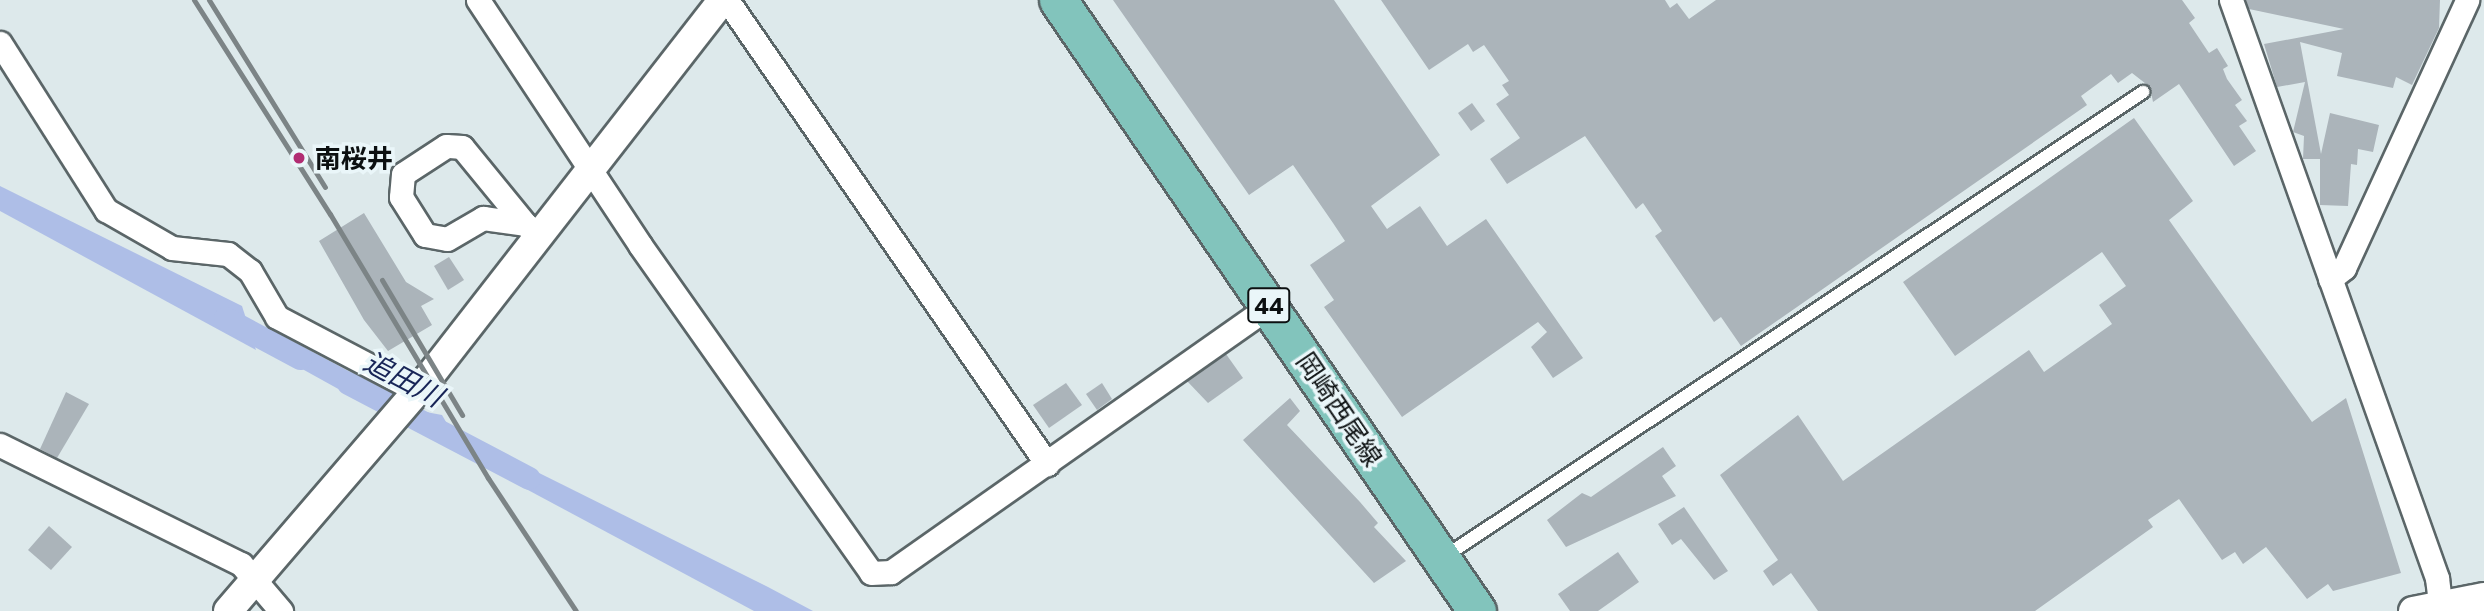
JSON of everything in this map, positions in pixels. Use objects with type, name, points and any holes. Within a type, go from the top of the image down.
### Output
[{"type":"main road","name":"岡崎西尾線","points":[[1059,0],[1477,611]]},
{"type":"street","points":[[478,0],[589,169],[872,573],[891,572],[1269,306]]},
{"type":"street","points":[[228,611],[413,394],[532,230],[589,169],[725,0],[1047,464]]},
{"type":"street","points":[[2231,0],[2437,578],[2441,608]]},
{"type":"street","points":[[2330,279],[2344,268],[2467,0]]},
{"type":"street","points":[[0,43],[106,210],[172,248],[228,254],[250,271],[277,317],[413,394]]},
{"type":"street","points":[[446,146],[462,147],[532,230],[483,218],[447,239],[425,235],[401,197],[403,174],[446,146]]},
{"type":"street","points":[[0,445],[241,564],[281,611]]},
{"type":"street","points":[[2413,611],[2441,608],[2484,597]]},
{"type":"lane","points":[[1441,559],[2143,92]]},
{"type":"water","points":[[0,186],[242,306],[256,350],[0,211]]},
{"type":"water","points":[[268,328],[384,390],[369,406],[277,355]]},
{"type":"water","points":[[426,412],[442,415],[461,448],[418,428]]},
{"type":"water","points":[[493,450],[813,611],[754,611],[513,482]]},
{"type":"building","points":[[1113,0],[1334,0],[1440,155],[1371,206],[1387,229],[1420,206],[1447,246],[1486,219],[1583,358],[1553,378],[1531,347],[1547,332],[1538,322],[1402,417],[1324,307],[1334,300],[1310,265],[1345,241],[1293,165],[1249,195]]},
{"type":"building","points":[[1381,0],[1665,0],[1670,8],[1677,3],[1689,19],[1716,0],[2182,0],[2195,18],[2189,23],[2209,53],[2217,48],[2228,66],[2223,69],[2227,79],[2242,100],[2235,105],[2247,121],[2239,126],[2256,151],[2234,166],[2179,84],[2153,102],[2150,87],[2132,73],[2118,83],[2111,74],[2081,96],[2087,105],[1741,346],[1721,317],[1714,322],[1655,236],[1662,231],[1643,203],[1636,209],[1585,136],[1507,184],[1490,159],[1520,138],[1496,104],[1509,95],[1502,85],[1509,81],[1484,45],[1473,52],[1468,44],[1429,70]]},
{"type":"building","points":[[2246,0],[2440,0],[2439,28],[2412,85],[2396,77],[2393,88],[2337,76],[2342,53],[2300,42],[2321,154],[2330,113],[2379,125],[2373,152],[2358,149],[2357,165],[2351,164],[2348,206],[2320,205],[2320,159],[2303,159],[2304,136],[2293,132],[2305,82],[2277,87],[2264,44],[2344,29],[2249,9]]},
{"type":"building","points":[[1472,103],[1485,121],[1471,131],[1458,113]]},
{"type":"building","points":[[2134,118],[2193,201],[2169,220],[2312,422],[2346,398],[2401,573],[2333,591],[2328,584],[2307,599],[2266,547],[2243,564],[2235,552],[2222,560],[2179,499],[2148,520],[2153,527],[2035,611],[1818,611],[1791,573],[1773,586],[1763,571],[1778,560],[1720,475],[1798,415],[1843,481],[2029,350],[2044,372],[2112,324],[2099,305],[2126,286],[2102,252],[1955,356],[1903,282]]},
{"type":"building","points":[[364,213],[406,282],[434,299],[421,306],[432,325],[388,351],[364,320],[319,241]]},
{"type":"building","points":[[449,257],[464,280],[448,290],[434,266]]},
{"type":"building","points":[[1226,354],[1243,378],[1208,403],[1187,381]]},
{"type":"building","points":[[1066,383],[1082,405],[1049,428],[1033,405]]},
{"type":"building","points":[[1102,383],[1112,399],[1097,410],[1086,394]]},
{"type":"building","points":[[66,392],[89,404],[57,458],[40,449]]},
{"type":"building","points":[[1290,398],[1300,411],[1287,425],[1360,502],[1378,523],[1374,527],[1406,561],[1374,583],[1243,440]]},
{"type":"building","points":[[1663,447],[1676,466],[1662,476],[1676,496],[1566,547],[1547,520],[1582,493],[1591,497]]},
{"type":"building","points":[[1684,507],[1728,571],[1714,580],[1681,539],[1672,545],[1658,524]]},
{"type":"building","points":[[49,526],[72,547],[51,570],[28,550]]},
{"type":"building","points":[[1618,552],[1639,582],[1598,611],[1570,611],[1558,594]]},
{"type":"waterway","name":"追田川","points":[[225,318],[300,358]]},
{"type":"waterway","name":"追田川","points":[[348,383],[529,478]]},
{"type":"railway","points":[[194,0],[330,214],[488,478],[576,611]]},
{"type":"railway","points":[[209,0],[325,187]]},
{"type":"railway","points":[[382,280],[462,415]]},
{"type":"place","name":"南桜井","points":[[299,158]]}]
